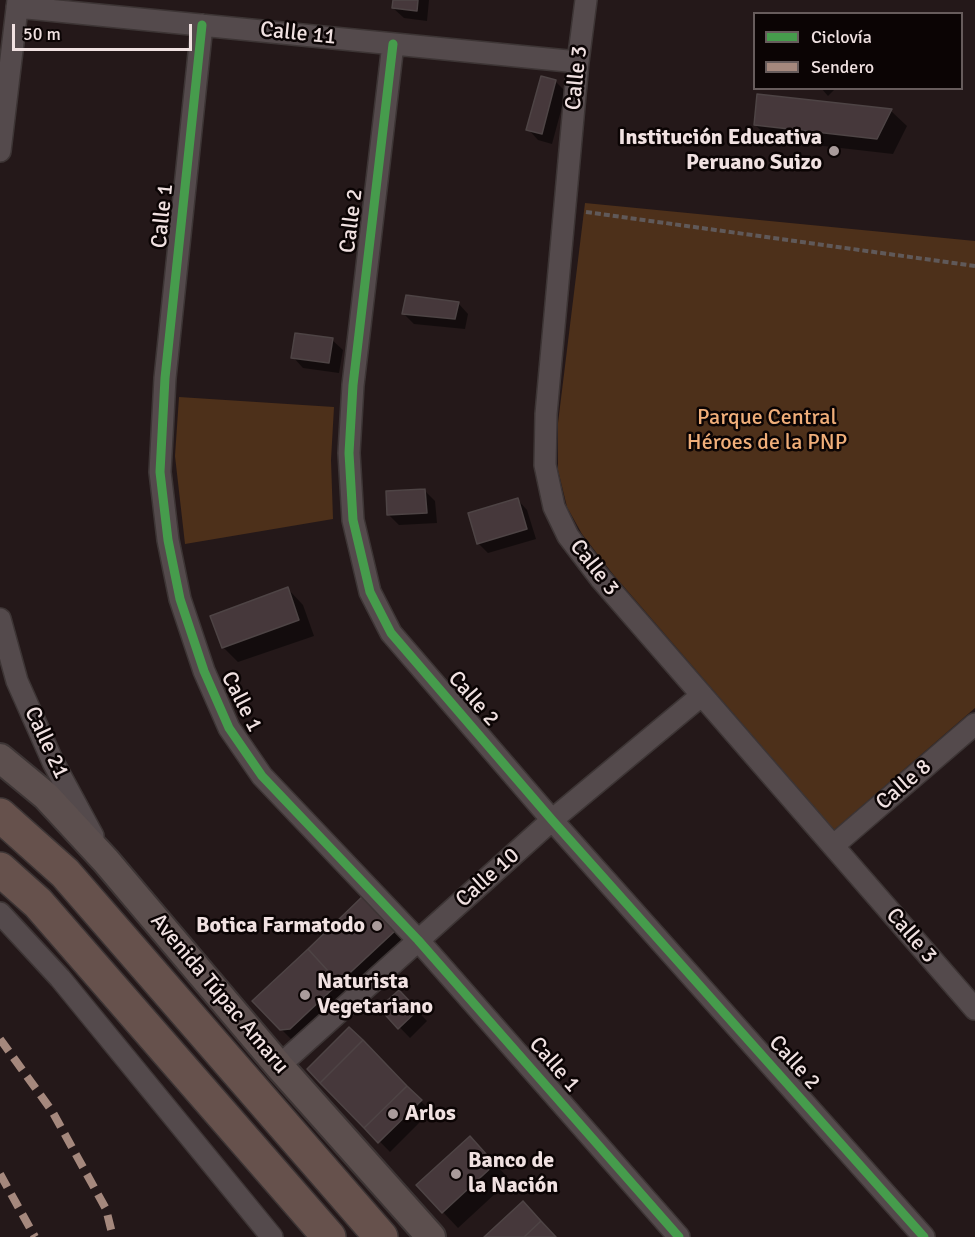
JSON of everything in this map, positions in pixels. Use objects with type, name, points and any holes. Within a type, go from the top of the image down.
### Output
[{"type":"highway","name":"Avenida Túpac Amaru","points":[[0,815],[65,873],[381,1237]]},
{"type":"highway","points":[[0,869],[38,903],[329,1237]]},
{"type":"main road","name":"Avenida Túpac Amaru","points":[[0,758],[46,796],[106,861],[279,1066],[431,1237]]},
{"type":"street","name":"Calle 3","points":[[586,0],[546,414],[545,465],[554,507],[568,536],[600,578],[975,1009]]},
{"type":"street","name":"Calle 11","points":[[17,4],[202,25],[579,62]]},
{"type":"street","points":[[0,151],[17,4]]},
{"type":"street","name":"Calle 1","points":[[202,25],[165,378],[160,472],[168,540],[180,599],[204,671],[229,728],[262,776],[418,940],[679,1237]]},
{"type":"street","name":"Calle 2","points":[[393,44],[353,385],[349,453],[353,520],[370,592],[391,633],[552,820],[924,1237]]},
{"type":"street","name":"Calle 21","points":[[0,619],[16,681],[53,762],[106,861]]},
{"type":"street","name":"Calle 10","points":[[279,1066],[552,820],[702,695]]},
{"type":"street","name":"Calle 8","points":[[833,846],[975,724]]},
{"type":"street","points":[[0,913],[60,978],[272,1237]]},
{"type":"path","points":[[565,209],[975,266]]},
{"type":"green space","name":"Parque Central Héroes de la PNP","points":[[585,203],[975,241],[975,708],[834,830],[612,573],[582,534],[567,507],[558,470],[558,423]]},
{"type":"green space","points":[[179,397],[334,407],[331,460],[333,519],[185,544],[175,456]]},
{"type":"building","points":[[393,0],[418,0],[417,11],[392,8]]},
{"type":"building","points":[[541,76],[556,80],[542,134],[526,130]]},
{"type":"building","points":[[757,94],[892,109],[877,139],[754,125]]},
{"type":"building","points":[[406,295],[459,302],[455,319],[402,314]]},
{"type":"building","points":[[295,333],[333,338],[329,363],[291,358]]},
{"type":"building","points":[[425,489],[427,513],[387,515],[386,491]]},
{"type":"building","points":[[518,498],[527,529],[477,544],[468,513]]},
{"type":"building","points":[[288,587],[299,620],[222,648],[210,616]]},
{"type":"building","points":[[364,895],[396,930],[339,983],[308,949]]},
{"type":"building","points":[[308,949],[339,983],[290,1029],[280,1030],[252,1001]]},
{"type":"building","points":[[399,990],[418,1010],[398,1029],[379,1008]]},
{"type":"building","points":[[349,1027],[363,1040],[320,1083],[307,1069]]},
{"type":"building","points":[[363,1040],[407,1086],[364,1128],[320,1083]]},
{"type":"building","name":"Arlos","points":[[407,1086],[422,1100],[378,1143],[364,1128]]},
{"type":"building","name":"Banco de la Nación","points":[[470,1136],[495,1164],[442,1213],[416,1185]]},
{"type":"building","points":[[523,1201],[541,1221],[524,1237],[484,1237]]},
{"type":"building","points":[[541,1221],[556,1237],[524,1237]]},
{"type":"marked path","points":[[0,1039],[52,1111],[106,1209],[113,1237]]},
{"type":"marked path","points":[[0,1174],[35,1237]]},
{"type":"cycle path","points":[[202,25],[165,378],[160,472],[168,540],[180,599],[204,671],[229,728],[262,776],[418,940],[679,1237]]},
{"type":"cycle path","points":[[393,44],[353,385],[349,453],[353,520],[370,592],[391,633],[552,820],[924,1237]]},
{"type":"place","name":"Institución Educativa Peruano Suizo","points":[[834,151]]},
{"type":"place","name":"Botica Farmatodo","points":[[377,926]]},
{"type":"place","name":"Naturista Vegetariano","points":[[305,995]]},
{"type":"place","name":"Arlos","points":[[393,1114]]},
{"type":"place","name":"Banco de la Nación","points":[[456,1174]]}]
